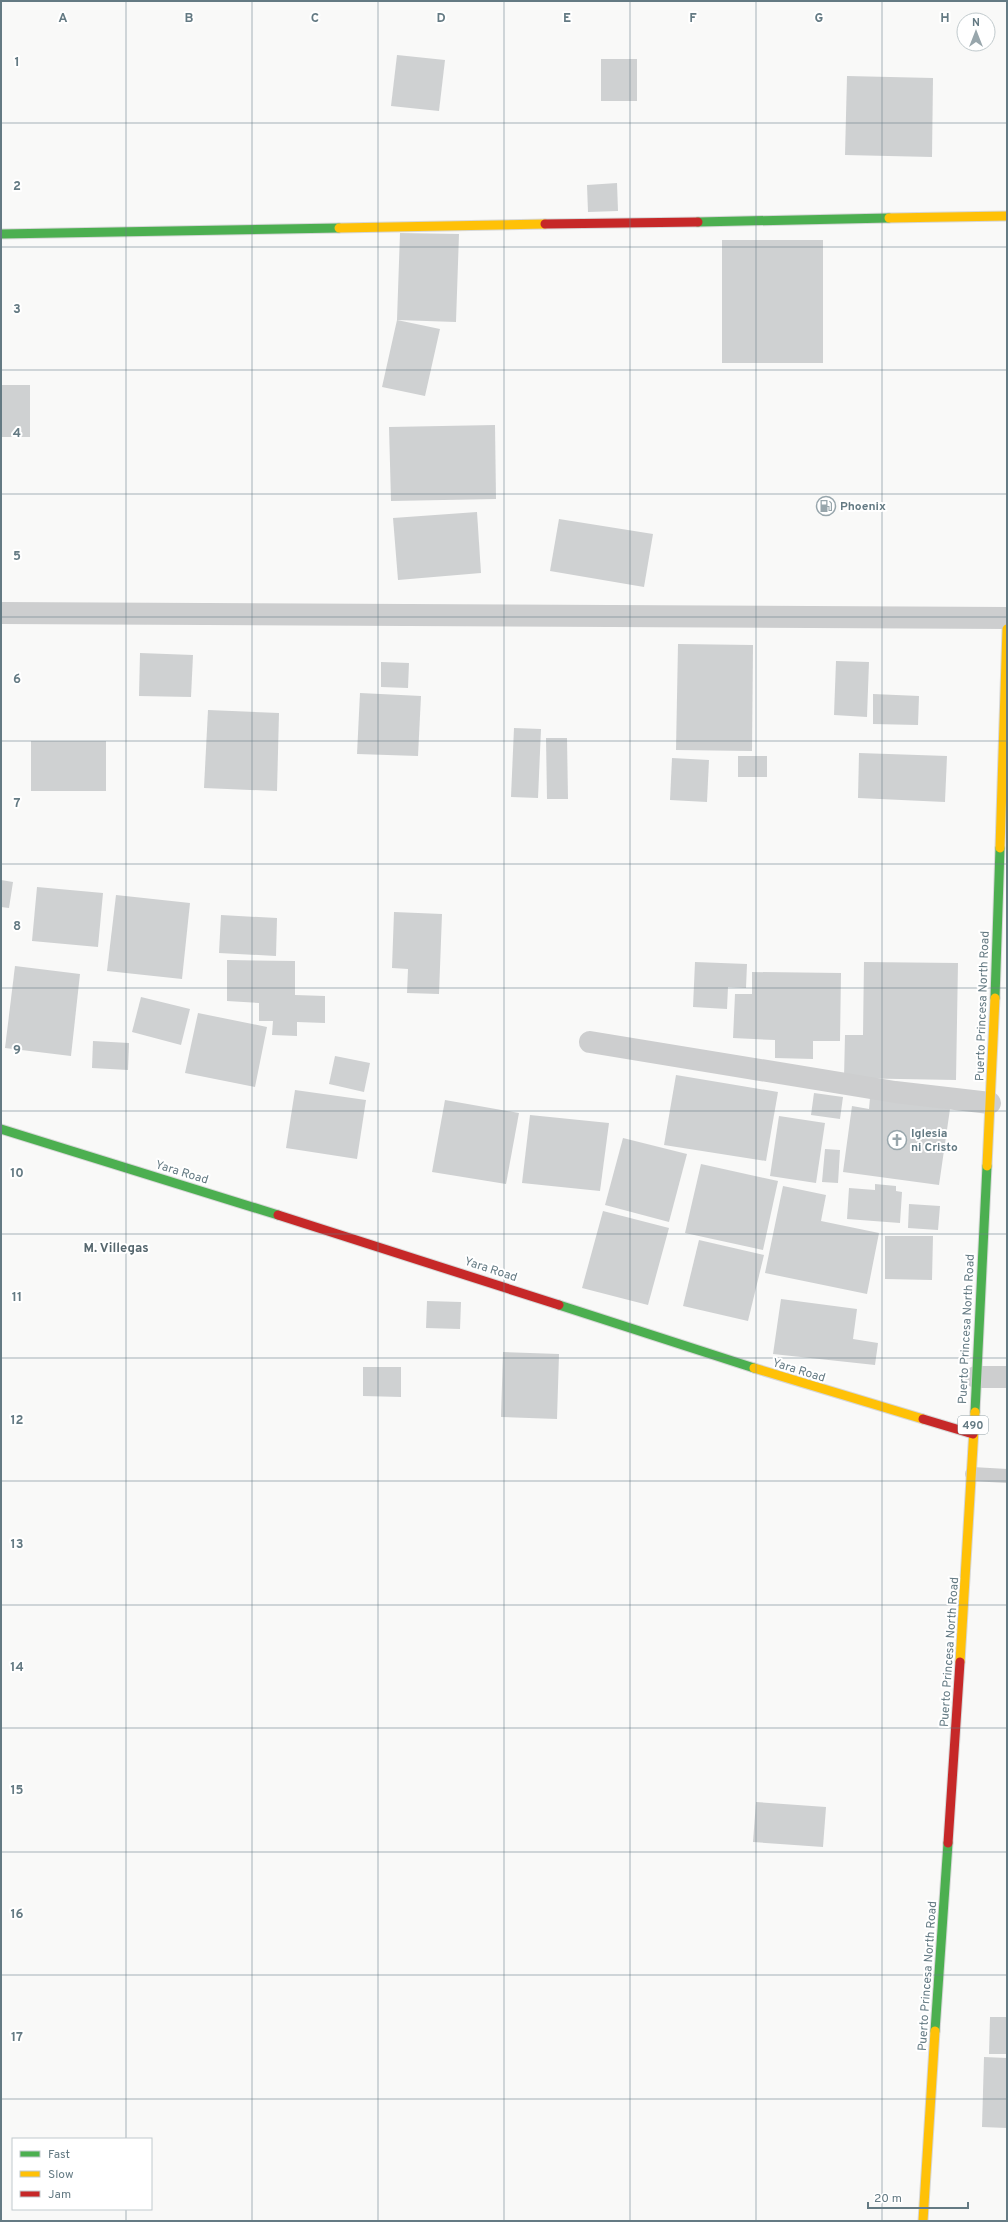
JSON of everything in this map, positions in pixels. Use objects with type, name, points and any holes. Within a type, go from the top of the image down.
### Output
[{"type":"street","points":[[1,234],[1007,216]]},
{"type":"street","points":[[1,613],[1007,618]]},
{"type":"street","name":"Puerto Princesa North Road","points":[[923,2221],[972,1474],[990,1103],[1001,1023],[1007,629]]},
{"type":"street","points":[[590,1042],[895,1092],[990,1103]]},
{"type":"street","name":"Yara Road","points":[[1,1128],[386,1248],[798,1383],[973,1434]]},
{"type":"street","points":[[976,1377],[1007,1377]]},
{"type":"lane","points":[[972,1474],[1007,1476]]},
{"type":"building","points":[[397,55],[445,60],[439,111],[391,106]]},
{"type":"building","points":[[601,59],[637,59],[637,101],[601,101]]},
{"type":"building","points":[[847,76],[933,78],[932,157],[845,155]]},
{"type":"building","points":[[617,183],[618,211],[588,212],[587,185]]},
{"type":"building","points":[[400,233],[459,234],[456,322],[397,320]]},
{"type":"building","points":[[722,240],[823,240],[823,363],[722,363]]},
{"type":"building","points":[[397,320],[440,329],[425,396],[382,387]]},
{"type":"building","points":[[1,385],[30,385],[30,437],[1,437]]},
{"type":"building","points":[[495,425],[496,499],[391,501],[389,427]]},
{"type":"building","points":[[477,512],[481,573],[398,580],[393,518]]},
{"type":"building","points":[[559,519],[653,534],[644,587],[550,571]]},
{"type":"building","points":[[678,644],[753,645],[752,751],[676,750]]},
{"type":"building","points":[[140,653],[193,655],[191,697],[139,696]]},
{"type":"building","points":[[836,661],[869,662],[867,717],[834,715]]},
{"type":"building","points":[[381,662],[409,663],[408,688],[381,687]]},
{"type":"building","points":[[360,693],[421,696],[418,756],[357,754]]},
{"type":"building","points":[[873,694],[919,696],[918,725],[873,724]]},
{"type":"building","points":[[208,710],[279,713],[277,791],[204,788]]},
{"type":"building","points":[[514,728],[541,729],[538,798],[511,797]]},
{"type":"building","points":[[546,738],[567,738],[568,799],[547,799]]},
{"type":"building","points":[[31,741],[106,741],[106,791],[31,791]]},
{"type":"building","points":[[859,753],[947,756],[945,802],[858,798]]},
{"type":"building","points":[[738,756],[767,756],[767,777],[738,777]]},
{"type":"building","points":[[672,758],[709,760],[707,802],[670,800]]},
{"type":"building","points":[[1,880],[13,882],[9,908],[1,907]]},
{"type":"building","points":[[37,887],[103,893],[98,947],[32,941]]},
{"type":"building","points":[[116,895],[190,903],[182,979],[107,971]]},
{"type":"building","points":[[394,912],[442,914],[439,994],[407,993],[408,969],[392,968]]},
{"type":"building","points":[[221,915],[277,918],[276,956],[219,953]]},
{"type":"building","points":[[227,960],[295,961],[295,995],[325,996],[325,1023],[297,1022],[297,1036],[272,1035],[273,1021],[259,1021],[259,1003],[227,1001]]},
{"type":"building","points":[[695,962],[747,964],[746,988],[728,987],[727,1009],[693,1007]]},
{"type":"building","points":[[864,962],[958,963],[956,1080],[844,1078],[845,1035],[863,1035]]},
{"type":"building","points":[[15,966],[80,974],[71,1056],[5,1048]]},
{"type":"building","points":[[752,972],[841,973],[840,1041],[813,1041],[813,1059],[775,1058],[775,1040],[733,1038],[735,994],[752,994]]},
{"type":"building","points":[[141,997],[190,1009],[181,1045],[132,1032]]},
{"type":"building","points":[[198,1013],[267,1027],[255,1087],[185,1073]]},
{"type":"building","points":[[93,1041],[129,1043],[128,1070],[92,1068]]},
{"type":"building","points":[[335,1056],[370,1063],[364,1092],[329,1084]]},
{"type":"building","points":[[676,1075],[778,1092],[766,1161],[664,1145]]},
{"type":"building","points":[[295,1090],[366,1100],[357,1159],[286,1148]]},
{"type":"building","points":[[814,1093],[843,1097],[840,1119],[811,1115]]},
{"type":"building","name":"Iglesia ni Cristo","points":[[870,1098],[950,1109],[939,1185],[843,1172],[852,1106],[869,1109]]},
{"type":"building","points":[[445,1100],[519,1113],[506,1184],[432,1172]]},
{"type":"building","points":[[530,1115],[609,1123],[600,1191],[522,1183]]},
{"type":"building","points":[[779,1116],[825,1123],[816,1183],[770,1176]]},
{"type":"building","points":[[623,1138],[687,1154],[669,1222],[605,1205]]},
{"type":"building","points":[[825,1149],[840,1150],[838,1183],[822,1182]]},
{"type":"building","points":[[701,1164],[778,1181],[763,1250],[685,1233]]},
{"type":"building","points":[[875,1184],[896,1186],[896,1191],[902,1192],[900,1223],[847,1219],[849,1188],[875,1190]]},
{"type":"building","points":[[783,1186],[826,1195],[821,1221],[879,1233],[867,1294],[765,1273]]},
{"type":"building","points":[[909,1204],[940,1206],[938,1230],[908,1228]]},
{"type":"building","points":[[603,1211],[669,1228],[648,1305],[582,1288]]},
{"type":"building","points":[[885,1236],[933,1236],[932,1280],[885,1279]]},
{"type":"building","points":[[699,1240],[764,1255],[748,1321],[683,1306]]},
{"type":"building","points":[[781,1299],[857,1309],[853,1339],[878,1343],[875,1365],[773,1354]]},
{"type":"building","points":[[427,1301],[461,1302],[460,1329],[426,1328]]},
{"type":"building","points":[[503,1352],[559,1354],[557,1419],[501,1417]]},
{"type":"building","points":[[363,1367],[401,1367],[401,1397],[363,1396]]},
{"type":"building","points":[[756,1802],[826,1807],[823,1847],[753,1842]]},
{"type":"building","points":[[990,2017],[1007,2017],[1007,2054],[989,2054]]},
{"type":"building","points":[[984,2057],[1007,2058],[1007,2128],[982,2127]]},
{"type":"traffic: fast","points":[[698,222],[889,218]]},
{"type":"traffic: fast","points":[[1,234],[339,228]]},
{"type":"traffic: fast","points":[[995,998],[1000,848]]},
{"type":"traffic: fast","points":[[1,1129],[278,1215]]},
{"type":"traffic: fast","points":[[975,1412],[987,1166]]},
{"type":"traffic: fast","points":[[559,1305],[754,1368]]},
{"type":"traffic: fast","points":[[935,2031],[948,1843]]},
{"type":"traffic: slow","points":[[889,218],[1007,216]]},
{"type":"traffic: slow","points":[[339,228],[545,224]]},
{"type":"traffic: slow","points":[[1000,848],[1007,629]]},
{"type":"traffic: slow","points":[[987,1166],[995,998]]},
{"type":"traffic: slow","points":[[754,1368],[923,1419]]},
{"type":"traffic: slow","points":[[960,1662],[975,1412]]},
{"type":"traffic: slow","points":[[923,2221],[935,2031]]},
{"type":"traffic: jam","points":[[545,224],[698,222]]},
{"type":"traffic: jam","points":[[278,1215],[559,1305]]},
{"type":"traffic: jam","points":[[923,1419],[973,1434]]},
{"type":"traffic: jam","points":[[948,1843],[960,1662]]},
{"type":"place","name":"Phoenix","points":[[826,506]]},
{"type":"place","name":"Iglesia ni Cristo","points":[[897,1140]]},
{"type":"district","name":"M. Villegas","points":[[116,1247]]}]
